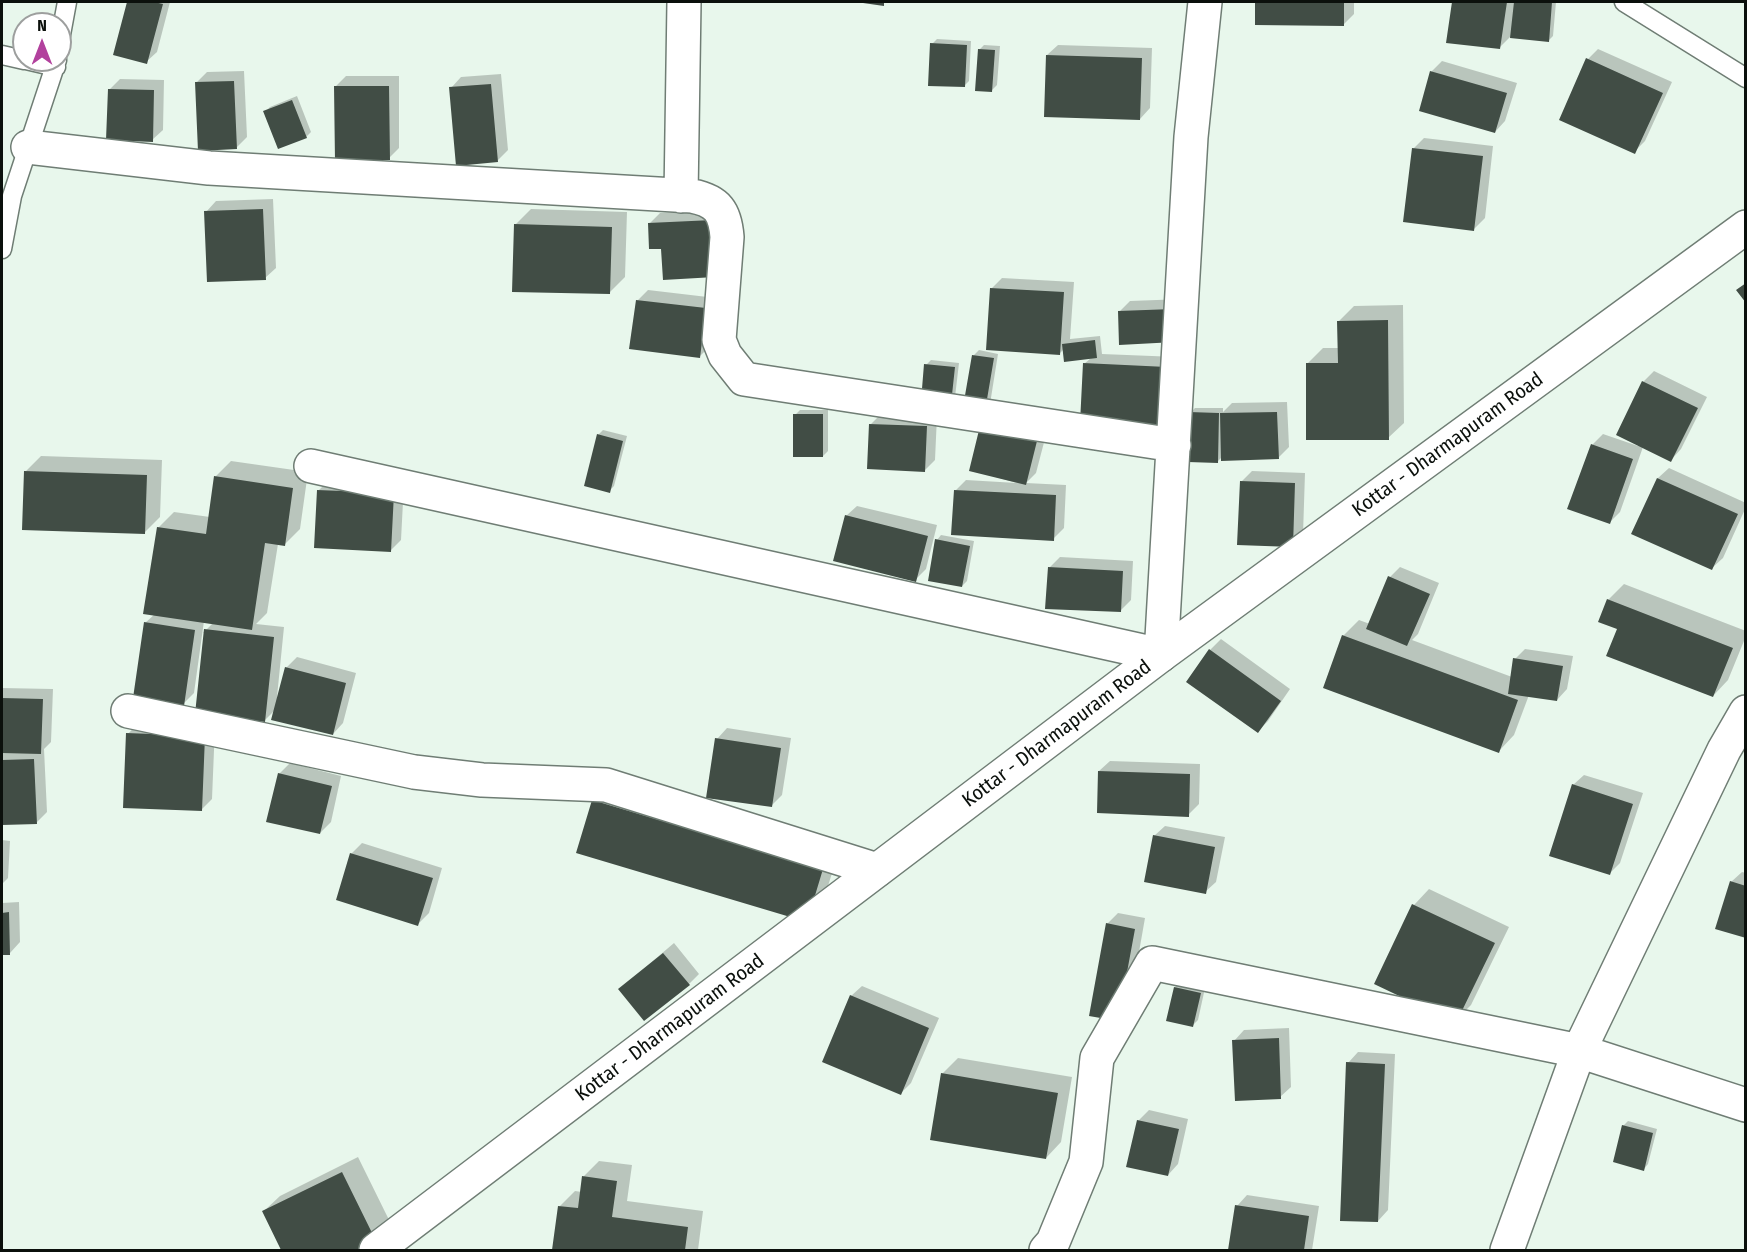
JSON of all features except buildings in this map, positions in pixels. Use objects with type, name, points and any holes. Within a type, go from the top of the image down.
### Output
[{"type":"street","points":[[681,196],[684,2]]},
{"type":"street","points":[[311,466],[1161,655],[1191,137],[1205,2]]},
{"type":"street","points":[[28,147],[209,168],[705,199],[720,210],[725,221],[727,237],[719,340],[725,355],[744,379],[1174,445]]},
{"type":"street","name":"Kottar - Dharmapuram Road","points":[[376,1251],[1161,655],[1746,227]]},
{"type":"street","points":[[128,711],[414,772],[482,780],[606,785],[877,870]]},
{"type":"street","points":[[1507,1251],[1579,1051],[1724,750],[1746,712]]},
{"type":"street","points":[[1046,1251],[1053,1242],[1086,1162],[1096,1058],[1152,963],[1579,1051],[1746,1105]]},
{"type":"lane","points":[[1624,2],[1746,78]]},
{"type":"lane","points":[[2,249],[7,195],[28,147],[53,72]]}]
